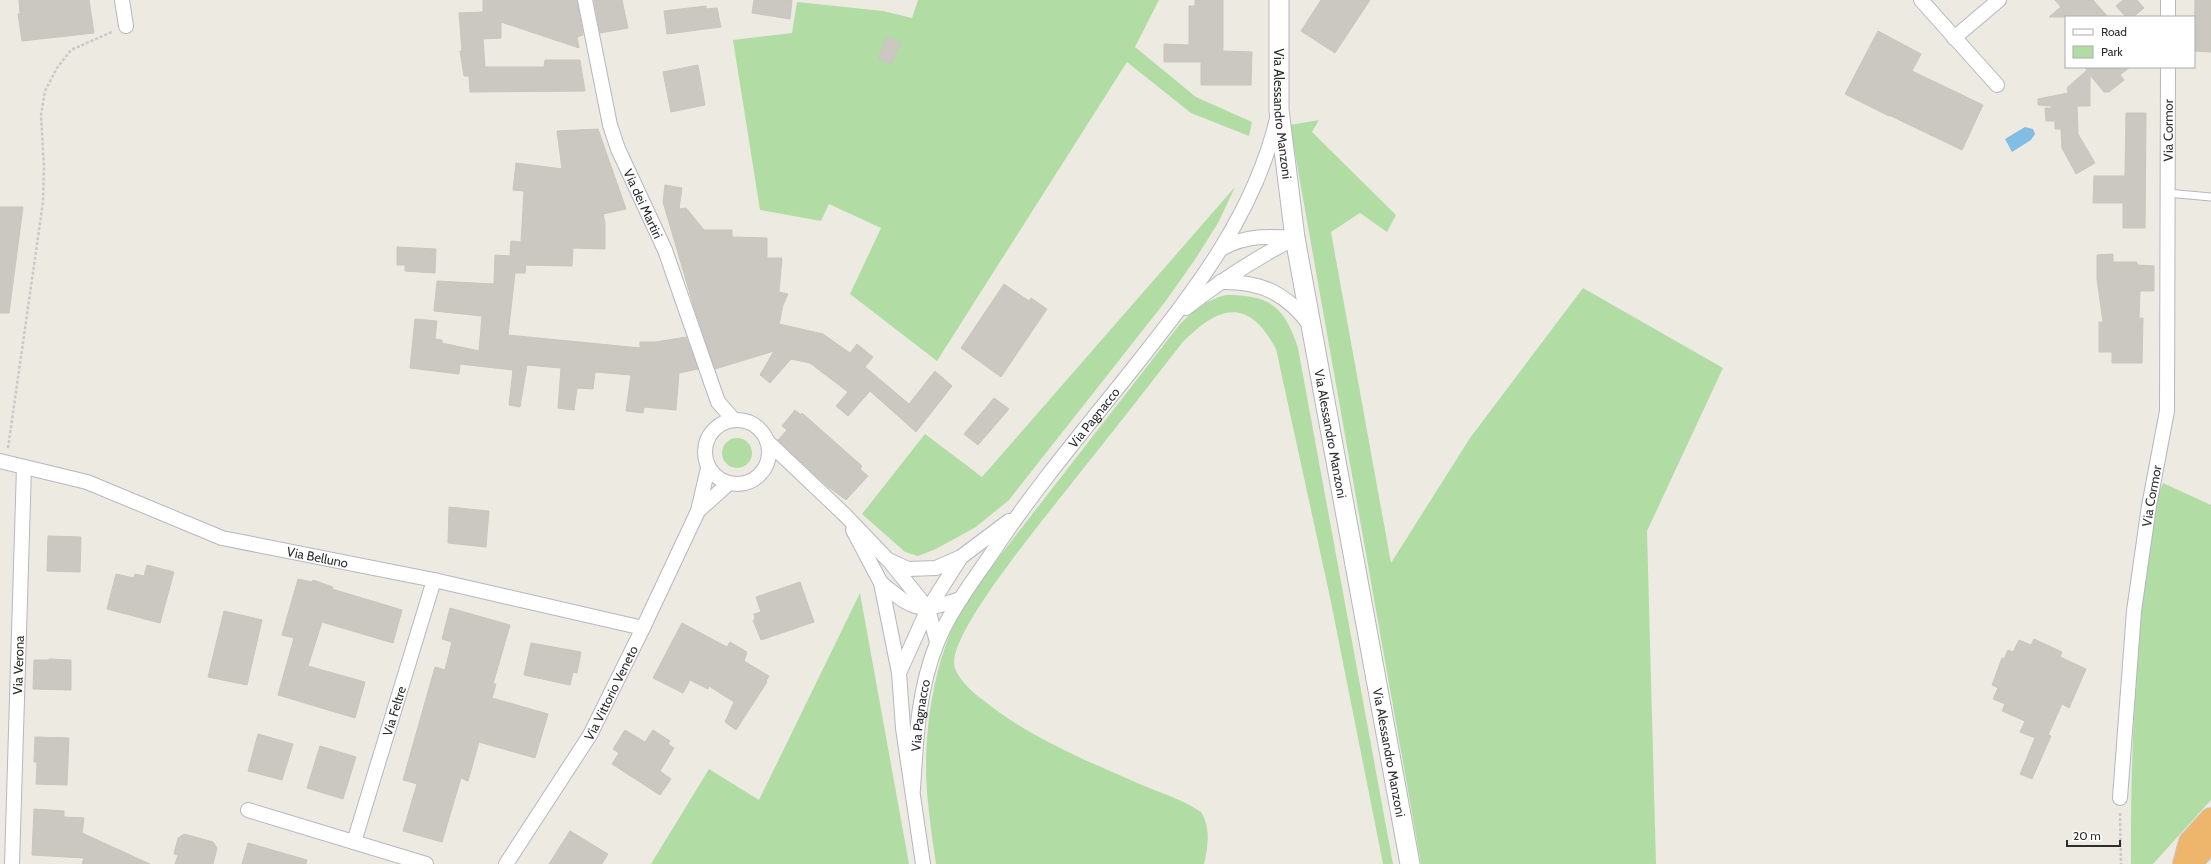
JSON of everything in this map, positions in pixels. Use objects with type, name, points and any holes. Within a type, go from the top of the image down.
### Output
[{"type":"highway","points":[[2184,864],[2190,842],[2211,819]]},
{"type":"highway","points":[[2189,864],[2211,842]]},
{"type":"street","points":[[122,0],[126,26]]},
{"type":"street","name":"Via dei Martiri","points":[[585,0],[610,125],[618,149],[665,250],[718,402],[734,420]]},
{"type":"street","name":"Via Alessandro Manzoni","points":[[1279,0],[1279,110],[1294,238],[1312,327],[1410,864]]},
{"type":"street","points":[[1921,0],[1997,85]]},
{"type":"street","points":[[1954,38],[1999,0]]},
{"type":"street","points":[[2168,0],[2168,16]]},
{"type":"street","name":"Via Cormor","points":[[2120,798],[2134,610],[2149,506],[2167,411],[2168,68]]},
{"type":"street","name":"Via Pagnacco","points":[[913,789],[917,729],[924,684],[937,642],[961,599],[1017,515],[1172,320],[1223,248],[1255,183],[1271,141],[1279,110]]},
{"type":"street","points":[[1223,248],[1235,241],[1252,238],[1294,238]]},
{"type":"street","name":"Via Pagnacco","points":[[1172,320],[1220,282],[1266,253],[1294,238]]},
{"type":"street","points":[[1220,282],[1240,282],[1262,287],[1282,296],[1297,308],[1312,327]]},
{"type":"street","name":"Via dei Martiri","points":[[715,428],[718,402]]},
{"type":"street","points":[[761,474],[769,458],[767,441],[762,432],[754,425],[745,421],[734,420],[724,422],[715,428],[708,436],[704,447],[704,458],[708,468],[713,475],[728,484],[746,484],[761,474],[778,466],[799,471]]},
{"type":"street","name":"Via Pagnacco","points":[[767,441],[845,515],[888,560],[928,609],[937,642]]},
{"type":"street","name":"Via Belluno","points":[[3,462],[86,482],[222,538],[434,580],[643,628]]},
{"type":"street","name":"Via Verona","points":[[12,864],[24,467]]},
{"type":"street","name":"Via Vittorio Veneto","points":[[506,864],[590,735],[643,628],[698,511],[708,468]]},
{"type":"street","name":"Via Vittorio Veneto","points":[[698,511],[728,484]]},
{"type":"street","name":"Via Pagnacco","points":[[845,515],[881,583],[899,673],[903,728],[923,864]]},
{"type":"street","name":"Via Pagnacco","points":[[888,560],[908,569],[936,568],[961,557],[1017,515]]},
{"type":"street","name":"Via Pagnacco","points":[[899,673],[928,609],[961,557]]},
{"type":"street","name":"Via Feltre","points":[[354,842],[434,580]]},
{"type":"street","name":"Via Pagnacco","points":[[881,583],[905,603],[928,609]]},
{"type":"street","points":[[928,609],[961,599]]},
{"type":"street","points":[[248,810],[426,864]]},
{"type":"lane","points":[[2167,193],[2211,197]]},
{"type":"path","points":[[3,462],[43,202],[44,167],[41,115],[45,91],[57,68],[71,50],[126,26]]},
{"type":"path","points":[[2120,798],[2121,864]]},
{"type":"green space","points":[[918,0],[1159,0],[1135,47],[1196,97],[1252,122],[1249,136],[1191,113],[1127,62],[937,361],[850,294],[881,228],[829,204],[821,221],[760,210],[733,40],[792,33],[797,2],[883,11],[912,18]]},
{"type":"green space","points":[[1319,120],[1312,132],[1396,215],[1387,232],[1360,213],[1331,232],[1391,563],[1470,438],[1583,288],[1723,368],[1647,531],[1656,864],[1421,864],[1290,125]]},
{"type":"green space","points":[[1235,187],[1218,223],[1194,261],[1165,302],[1009,500],[976,527],[936,549],[918,556],[905,552],[862,514],[925,434],[982,477]]},
{"type":"green space","points":[[1226,295],[1254,297],[1273,306],[1281,313],[1287,322],[1298,348],[1393,864],[1383,864],[1331,602],[1276,349],[1255,320],[1243,314],[1232,312],[1220,315],[1208,321],[1195,330],[1182,343],[1006,567],[969,623],[958,646],[954,663],[957,673],[969,688],[1001,714],[1020,726],[1080,758],[1180,800],[1201,812],[1206,824],[1208,838],[1204,864],[936,864],[926,782],[927,738],[933,692],[938,670],[944,649],[955,622],[985,575],[1180,324],[1201,306]]},
{"type":"green space","points":[[737,438],[748,442],[752,453],[748,464],[737,468],[726,464],[722,453],[726,442]]},
{"type":"green space","points":[[2163,483],[2211,505],[2211,800],[2153,864],[2131,864],[2133,729],[2139,639],[2154,505]]},
{"type":"green space","points":[[860,593],[909,864],[651,864],[709,769],[759,800]]},
{"type":"water","points":[[2025,127],[2033,129],[2035,134],[2031,140],[2012,152],[2005,139]]},
{"type":"building","points":[[19,0],[89,0],[94,33],[22,41],[18,14],[20,14]]},
{"type":"building","points":[[483,0],[577,0],[583,35],[577,37],[579,48],[501,22],[501,38],[483,39],[485,67],[544,67],[545,60],[580,60],[585,91],[470,92],[469,76],[464,76],[460,51],[462,51],[459,13],[483,12]]},
{"type":"building","points":[[594,0],[622,0],[628,28],[600,33]]},
{"type":"building","points":[[754,0],[792,0],[790,19],[752,13]]},
{"type":"building","points":[[1195,0],[1223,0],[1223,51],[1252,52],[1251,85],[1201,85],[1201,62],[1164,62],[1164,44],[1189,45],[1189,6],[1195,6]]},
{"type":"building","points":[[1321,0],[1370,0],[1335,53],[1301,31]]},
{"type":"building","points":[[2055,0],[2093,0],[2107,16],[2049,17],[2061,7]]},
{"type":"building","points":[[2123,0],[2137,0],[2144,8],[2134,16],[2125,16],[2116,6]]},
{"type":"building","points":[[2195,0],[2211,0],[2211,52],[2195,51]]},
{"type":"building","points":[[706,6],[706,9],[717,8],[721,27],[667,34],[664,11]]},
{"type":"building","points":[[1878,31],[1921,54],[1912,71],[1983,105],[1962,150],[1845,94]]},
{"type":"building","points":[[887,36],[901,43],[891,64],[878,59]]},
{"type":"building","points":[[698,65],[705,105],[671,112],[663,72]]},
{"type":"building","points":[[2085,68],[2129,68],[2120,75],[2124,80],[2109,92],[2104,92],[2090,75],[2090,106],[2077,106],[2078,134],[2095,163],[2076,174],[2062,148],[2061,129],[2055,129],[2055,121],[2046,121],[2045,108],[2052,108],[2052,106],[2038,105],[2038,99],[2068,93],[2067,88],[2087,70]]},
{"type":"building","points":[[2126,113],[2146,113],[2145,228],[2123,228],[2123,203],[2093,203],[2094,176],[2125,176]]},
{"type":"building","points":[[598,129],[626,209],[603,214],[605,223],[605,249],[573,248],[572,266],[526,265],[525,273],[515,273],[508,335],[640,348],[640,342],[656,342],[686,337],[698,369],[679,373],[676,410],[644,407],[643,413],[626,411],[631,375],[595,372],[593,389],[577,388],[574,410],[558,408],[561,368],[527,365],[520,407],[509,405],[513,370],[460,364],[459,374],[410,368],[415,319],[437,321],[435,339],[442,340],[442,343],[479,351],[482,316],[434,311],[437,281],[494,284],[495,255],[510,256],[511,241],[521,242],[524,191],[513,190],[516,163],[562,169],[557,131]]},
{"type":"building","points":[[665,185],[682,188],[679,209],[686,208],[704,230],[732,230],[732,237],[767,238],[767,258],[782,258],[779,292],[788,294],[783,305],[779,324],[823,334],[850,353],[857,344],[873,357],[865,367],[909,404],[935,371],[952,386],[916,432],[870,391],[848,416],[836,406],[848,392],[810,363],[791,359],[770,383],[760,375],[774,351],[715,369],[693,304],[663,202]]},
{"type":"building","points":[[0,207],[23,207],[9,313],[0,313]]},
{"type":"building","points":[[397,247],[436,249],[435,273],[405,271],[405,265],[397,265]]},
{"type":"building","points":[[2113,254],[2113,262],[2137,262],[2137,265],[2154,266],[2154,291],[2140,291],[2139,318],[2143,318],[2142,363],[2112,363],[2112,352],[2099,352],[2099,322],[2103,322],[2097,279],[2097,255]]},
{"type":"building","points":[[1004,284],[1029,301],[1031,298],[1047,309],[1001,377],[961,348]]},
{"type":"building","points":[[994,398],[1009,409],[978,445],[964,434]]},
{"type":"building","points":[[795,410],[801,415],[802,413],[862,466],[860,469],[868,476],[846,500],[827,486],[778,440],[787,430],[782,426]]},
{"type":"building","points":[[449,507],[489,511],[486,547],[448,543]]},
{"type":"building","points":[[48,536],[81,537],[80,572],[47,571]]},
{"type":"building","points":[[147,565],[174,572],[160,623],[107,609],[116,574],[134,578],[135,574],[144,576]]},
{"type":"building","points":[[298,579],[312,582],[313,580],[333,587],[332,589],[402,610],[393,643],[322,622],[308,666],[365,682],[355,718],[278,695],[294,638],[282,635]]},
{"type":"building","points":[[800,582],[814,622],[761,640],[753,620],[755,620],[754,614],[761,612],[756,597]]},
{"type":"building","points":[[450,608],[510,625],[493,684],[496,684],[492,698],[548,714],[535,758],[479,742],[468,781],[461,778],[442,842],[403,831],[417,784],[403,780],[435,667],[445,670],[452,642],[442,639]]},
{"type":"building","points":[[224,611],[262,620],[247,685],[208,677]]},
{"type":"building","points":[[682,623],[727,647],[730,642],[747,652],[744,661],[769,676],[766,681],[767,682],[736,730],[725,722],[734,702],[709,686],[708,689],[690,680],[683,693],[653,678]]},
{"type":"building","points":[[2034,639],[2062,652],[2060,657],[2086,669],[2069,708],[2062,704],[2048,735],[2051,736],[2032,779],[2020,774],[2035,738],[2020,732],[2025,721],[2002,711],[2005,704],[1993,699],[1998,688],[1992,685],[2002,658],[2004,659],[2008,650],[2013,652],[2019,640],[2031,645]]},
{"type":"building","points":[[531,643],[581,652],[577,673],[573,672],[570,685],[524,675]]},
{"type":"building","points":[[34,660],[71,660],[71,690],[33,689]]},
{"type":"building","points":[[625,730],[645,742],[653,730],[670,741],[668,744],[674,748],[660,771],[671,779],[660,795],[612,764],[619,753],[613,749]]},
{"type":"building","points":[[258,734],[293,744],[282,780],[248,771]]},
{"type":"building","points":[[35,737],[69,738],[67,785],[36,784],[37,762],[34,762]]},
{"type":"building","points":[[320,746],[356,757],[343,799],[307,788]]},
{"type":"building","points":[[34,809],[64,811],[64,817],[84,818],[82,833],[150,864],[82,864],[84,858],[32,855]]},
{"type":"building","points":[[570,831],[608,854],[602,864],[549,864]]},
{"type":"building","points":[[184,834],[213,842],[217,848],[213,864],[175,864],[178,855],[174,854],[178,838]]},
{"type":"building","points":[[248,843],[307,860],[306,864],[242,864]]}]
